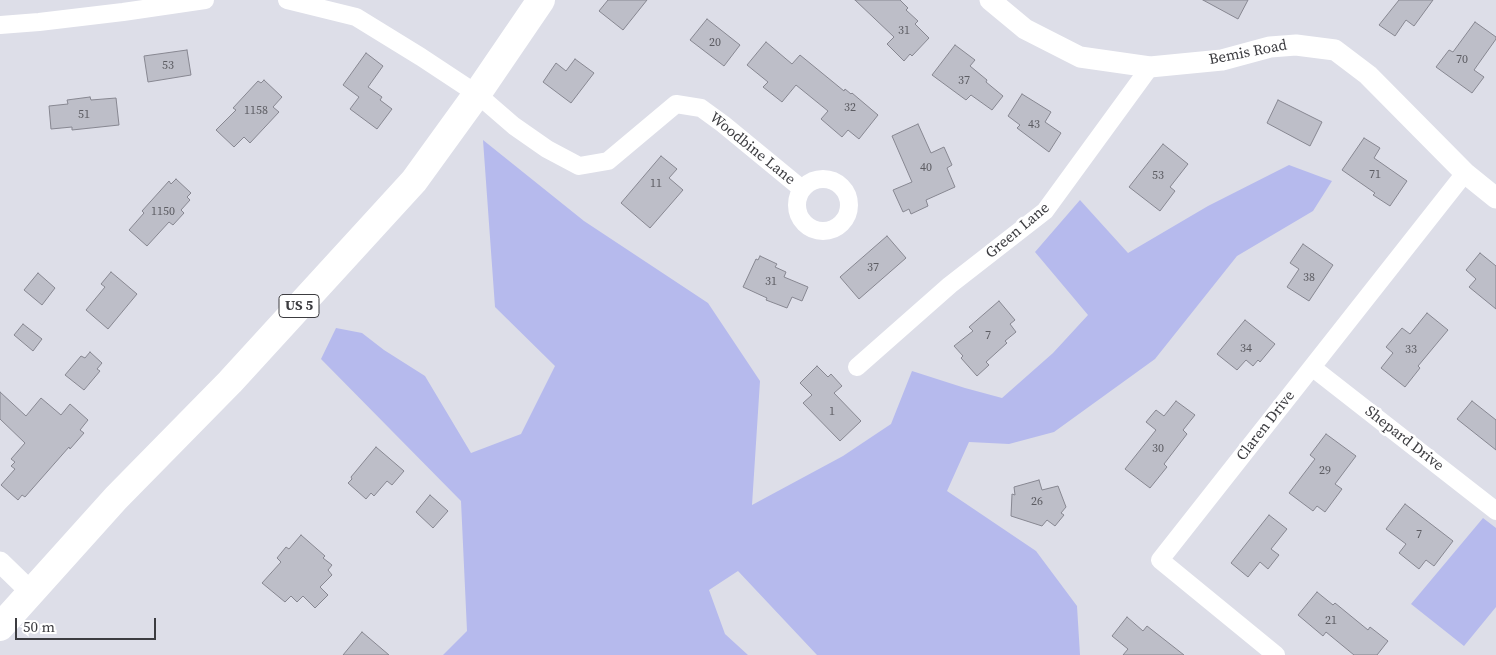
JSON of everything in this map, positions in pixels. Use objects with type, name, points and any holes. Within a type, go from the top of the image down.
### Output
[{"type":"main road","name":"US 5","points":[[0,627],[116,498],[230,382],[414,181],[541,0]]},
{"type":"street","points":[[0,24],[58,20],[205,0]]},
{"type":"street","name":"Woodbine Lane","points":[[287,0],[356,17],[476,94],[514,126],[547,149],[579,166],[608,161],[676,104],[701,108],[802,189]]},
{"type":"street","name":"Bemis Road","points":[[990,0],[1025,29],[1080,58],[1150,67],[1222,60],[1270,47],[1296,45],[1335,50],[1368,74],[1465,174],[1496,198]]},
{"type":"street","name":"Green Lane","points":[[857,367],[950,285],[1045,211],[1150,67]]},
{"type":"street","name":"Claren Drive","points":[[1276,655],[1160,560],[1465,174]]},
{"type":"street","name":"Shepard Drive","points":[[1313,368],[1496,510]]},
{"type":"street","points":[[0,562],[32,593]]},
{"type":"shaded area","points":[[483,140],[584,221],[708,303],[760,381],[752,505],[843,456],[891,424],[912,371],[1002,398],[1053,353],[1088,315],[1035,252],[1080,200],[1128,253],[1208,206],[1289,165],[1332,181],[1313,211],[1237,256],[1155,359],[1054,432],[1009,444],[969,442],[947,491],[1036,551],[1077,606],[1080,655],[817,655],[738,571],[709,590],[725,634],[748,655],[443,655],[467,631],[461,501],[321,359],[336,328],[362,333],[384,350],[425,376],[471,453],[521,434],[555,366],[495,307]]},
{"type":"shaded area","points":[[1483,518],[1496,528],[1496,607],[1464,646],[1411,604]]},
{"type":"building","points":[[608,0],[647,0],[623,30],[599,11]]},
{"type":"building","points":[[855,0],[900,0],[908,8],[906,10],[918,21],[915,24],[929,38],[912,56],[910,54],[904,61],[887,44],[894,37]]},
{"type":"building","points":[[1203,0],[1248,0],[1238,19]]},
{"type":"building","points":[[1399,0],[1433,0],[1414,26],[1406,20],[1395,36],[1379,25]]},
{"type":"building","points":[[707,19],[740,45],[724,66],[690,40]]},
{"type":"building","points":[[1475,22],[1496,37],[1496,39],[1474,70],[1484,77],[1472,93],[1436,67],[1449,50],[1453,52]]},
{"type":"building","points":[[766,42],[792,64],[800,55],[844,91],[845,89],[852,93],[878,115],[859,139],[848,130],[842,137],[821,119],[828,111],[796,85],[782,102],[763,87],[768,82],[747,65]]},
{"type":"building","points":[[955,45],[975,60],[970,66],[1003,96],[992,110],[971,95],[966,100],[932,75]]},
{"type":"building","points":[[187,50],[191,75],[148,82],[144,56]]},
{"type":"building","points":[[366,53],[383,66],[368,87],[382,97],[380,100],[392,109],[377,129],[350,109],[359,97],[343,85]]},
{"type":"building","points":[[575,59],[594,73],[571,103],[543,82],[556,63],[566,71]]},
{"type":"building","points":[[264,80],[282,97],[273,107],[279,112],[250,143],[244,137],[234,147],[216,130],[236,110],[233,108],[258,81],[261,83]]},
{"type":"building","points":[[1022,94],[1051,112],[1045,122],[1061,133],[1049,152],[1017,128],[1020,125],[1008,116]]},
{"type":"building","points":[[90,97],[91,100],[116,98],[119,125],[72,130],[72,127],[51,129],[49,106],[68,104],[67,100]]},
{"type":"building","points":[[1278,100],[1322,122],[1310,146],[1267,123]]},
{"type":"building","points":[[918,124],[931,153],[944,147],[952,165],[947,168],[955,187],[926,200],[928,206],[911,214],[909,209],[903,212],[893,190],[912,182],[892,136]]},
{"type":"building","points":[[1364,138],[1380,148],[1374,158],[1407,181],[1390,206],[1342,170]]},
{"type":"building","points":[[1163,144],[1188,164],[1170,187],[1175,191],[1160,211],[1129,187]]},
{"type":"building","points":[[661,156],[677,169],[669,178],[683,190],[650,228],[621,203]]},
{"type":"building","points":[[176,179],[191,193],[187,197],[190,200],[181,210],[184,213],[173,225],[169,222],[147,246],[129,230],[144,213],[142,211],[169,181],[171,184]]},
{"type":"building","points":[[887,236],[906,258],[859,299],[840,277]]},
{"type":"building","points":[[1303,244],[1333,265],[1309,301],[1287,287],[1299,269],[1290,263]]},
{"type":"building","points":[[1480,253],[1496,266],[1496,309],[1469,287],[1476,279],[1466,270]]},
{"type":"building","points":[[760,256],[777,264],[775,267],[786,272],[784,277],[808,287],[802,301],[792,297],[787,308],[766,300],[767,298],[743,287],[756,259],[758,260]]},
{"type":"building","points":[[111,272],[137,294],[108,329],[86,310],[105,287],[101,284]]},
{"type":"building","points":[[38,273],[55,288],[42,305],[24,290]]},
{"type":"building","points":[[999,301],[1015,320],[1010,324],[1016,332],[986,362],[989,365],[977,376],[961,358],[963,356],[954,346],[973,331],[969,327]]},
{"type":"building","points":[[1427,313],[1448,330],[1418,366],[1420,368],[1405,387],[1381,368],[1393,353],[1386,347],[1402,328],[1410,334]]},
{"type":"building","points":[[1245,320],[1275,344],[1260,362],[1258,360],[1253,366],[1246,360],[1237,370],[1217,354]]},
{"type":"building","points":[[23,324],[42,339],[33,351],[14,335]]},
{"type":"building","points":[[90,352],[102,363],[97,369],[100,371],[84,390],[65,375],[81,356],[85,358]]},
{"type":"building","points":[[817,366],[828,377],[831,374],[842,386],[834,393],[861,421],[840,441],[803,403],[812,395],[800,383]]},
{"type":"building","points":[[0,392],[26,416],[41,398],[61,415],[70,404],[88,420],[80,430],[84,433],[70,449],[69,447],[25,497],[22,495],[18,500],[1,485],[15,469],[11,466],[15,462],[11,459],[25,443],[0,419]]},
{"type":"building","points":[[1176,401],[1195,415],[1183,430],[1187,434],[1164,464],[1167,467],[1150,488],[1125,469],[1156,430],[1146,422],[1156,410],[1164,416]]},
{"type":"building","points":[[1472,401],[1496,420],[1496,450],[1457,419]]},
{"type":"building","points":[[1326,434],[1356,456],[1335,484],[1342,489],[1325,512],[1317,506],[1313,511],[1289,493],[1315,459],[1310,455]]},
{"type":"building","points":[[376,447],[404,471],[392,485],[387,481],[374,496],[371,493],[366,499],[348,483]]},
{"type":"building","points":[[1039,480],[1042,490],[1058,486],[1066,507],[1061,513],[1064,515],[1055,526],[1047,520],[1042,526],[1011,516],[1012,494],[1015,495],[1014,487]]},
{"type":"building","points":[[430,495],[448,511],[433,528],[416,512]]},
{"type":"building","points":[[1405,504],[1453,541],[1434,566],[1426,560],[1419,569],[1399,553],[1406,544],[1386,529]]},
{"type":"building","points":[[1269,515],[1287,529],[1271,549],[1279,555],[1268,569],[1260,562],[1248,577],[1231,563]]},
{"type":"building","points":[[301,535],[325,556],[323,558],[332,565],[328,570],[332,575],[320,587],[328,595],[315,608],[303,596],[297,602],[291,596],[285,602],[262,583],[281,562],[277,558],[286,547],[289,549]]},
{"type":"building","points":[[1317,592],[1333,605],[1335,603],[1368,630],[1370,627],[1388,641],[1377,655],[1354,655],[1326,632],[1323,636],[1298,615]]},
{"type":"building","points":[[1127,617],[1143,631],[1147,626],[1184,655],[1123,655],[1128,649],[1112,636]]},
{"type":"building","points":[[362,632],[389,655],[343,655]]}]
